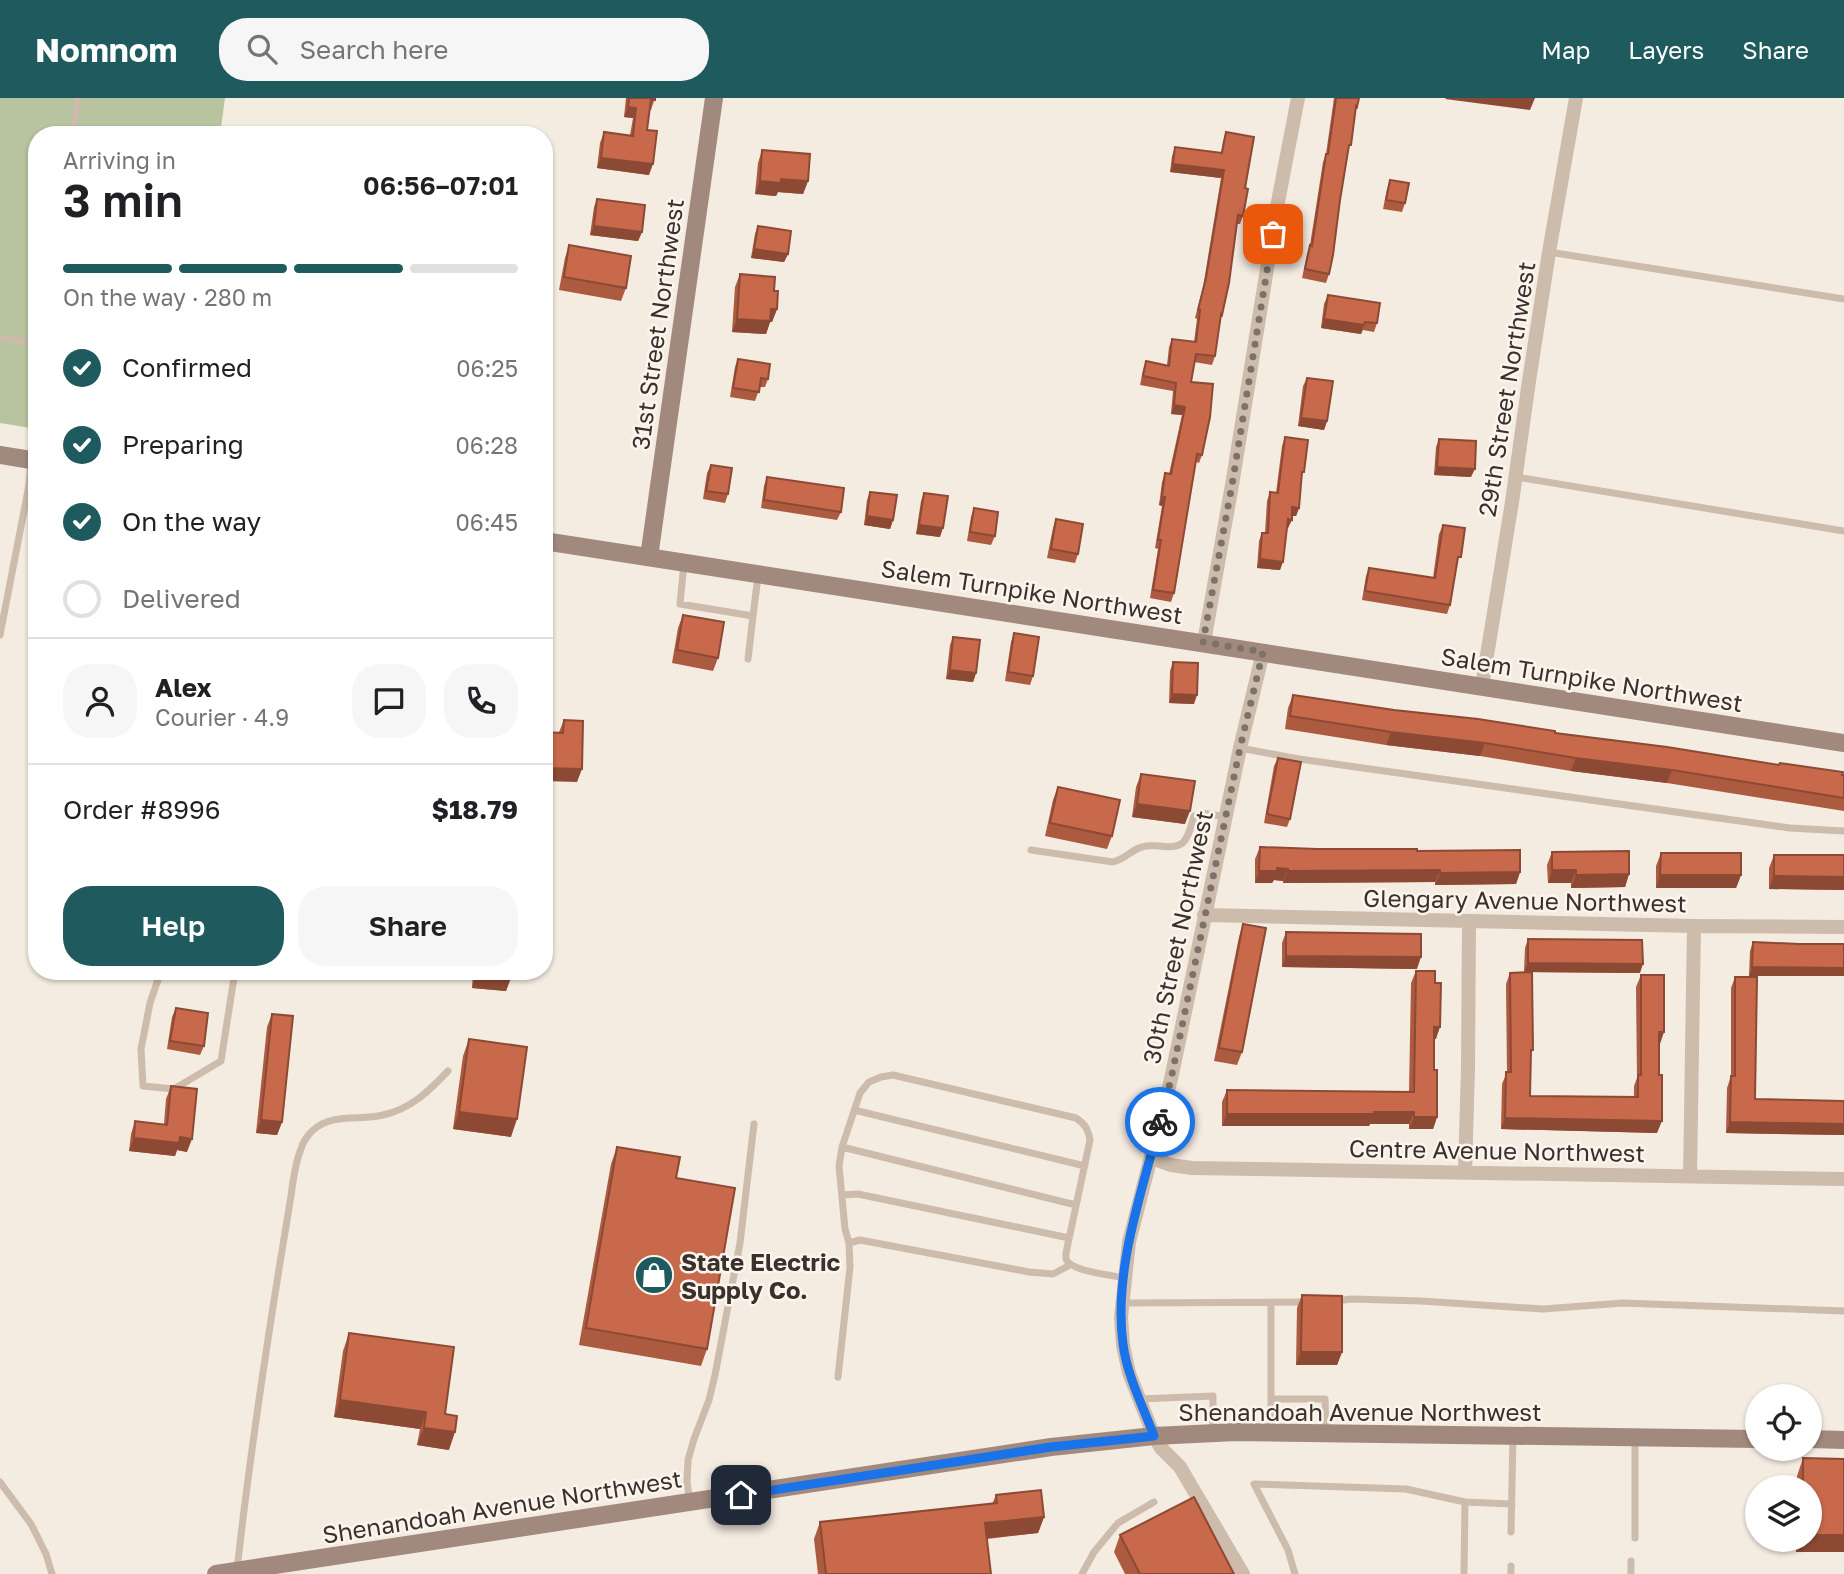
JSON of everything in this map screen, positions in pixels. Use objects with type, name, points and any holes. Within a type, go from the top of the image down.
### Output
[{"type":"street","name":"31st Street Northwest","points":[[649,557],[714,98]]},
{"type":"street","points":[[1203,642],[1297,98]]},
{"type":"street","name":"29th Street Northwest","points":[[1482,686],[1549,252],[1576,98]]},
{"type":"street","points":[[0,455],[28,459]]},
{"type":"street","name":"Salem Turnpike Northwest","points":[[553,542],[1844,743]]},
{"type":"street","name":"30th Street Northwest","points":[[1243,1574],[1180,1467],[1161,1448],[1154,1436],[1129,1373],[1121,1318],[1129,1242],[1171,1079],[1240,748],[1263,652]]},
{"type":"street","name":"Glengary Avenue Northwest","points":[[1205,915],[1844,927]]},
{"type":"street","points":[[1465,1172],[1469,921]]},
{"type":"street","points":[[1690,1176],[1694,926]]},
{"type":"street","name":"Centre Avenue Northwest","points":[[1151,1158],[1192,1168],[1844,1179]]},
{"type":"street","name":"Shenandoah Avenue Northwest","points":[[216,1574],[1051,1447],[1154,1436],[1326,1432],[1745,1439]]},
{"type":"street","points":[[1822,1440],[1844,1440]]},
{"type":"lane","points":[[74,126],[78,98]]},
{"type":"lane","points":[[1549,252],[1844,299]]},
{"type":"lane","points":[[0,338],[28,342]]},
{"type":"lane","points":[[1516,477],[1844,531]]},
{"type":"lane","points":[[0,635],[28,509]]},
{"type":"lane","points":[[684,563],[680,604],[753,617]]},
{"type":"lane","points":[[748,659],[759,574]]},
{"type":"lane","points":[[1240,748],[1299,759],[1790,828],[1844,831]]},
{"type":"lane","points":[[1031,850],[1113,862],[1149,845],[1173,848],[1181,845],[1187,838],[1194,816],[1203,813],[1226,817]]},
{"type":"lane","points":[[158,980],[150,1003],[141,1049],[144,1086],[174,1089],[221,1061],[234,980]]},
{"type":"lane","points":[[237,1571],[270,1325],[300,1150],[314,1129],[326,1122],[340,1118],[382,1116],[400,1110],[423,1096],[448,1071]]},
{"type":"lane","points":[[838,1377],[850,1267],[839,1166],[842,1147],[860,1093],[869,1082],[881,1077],[893,1075],[1076,1118],[1084,1124],[1090,1140],[1066,1259],[1070,1265],[1084,1270],[1124,1278]]},
{"type":"lane","points":[[854,1110],[1084,1166]]},
{"type":"lane","points":[[690,1503],[688,1460],[709,1401],[715,1375],[740,1243],[754,1124]]},
{"type":"lane","points":[[842,1147],[1076,1205]]},
{"type":"lane","points":[[842,1195],[858,1194],[1069,1238]]},
{"type":"lane","points":[[849,1243],[860,1240],[1029,1272],[1052,1274],[1070,1265]]},
{"type":"lane","points":[[1328,1301],[1421,1301],[1543,1309],[1623,1303],[1844,1311]]},
{"type":"lane","points":[[1122,1303],[1317,1302]]},
{"type":"lane","points":[[1271,1303],[1271,1432]]},
{"type":"lane","points":[[1140,1399],[1213,1396],[1213,1433]]},
{"type":"lane","points":[[1271,1399],[1325,1399],[1326,1432]]},
{"type":"lane","points":[[1511,1532],[1513,1435]]},
{"type":"lane","points":[[1635,1437],[1635,1538]]},
{"type":"lane","points":[[0,1482],[31,1524],[46,1554],[52,1574]]},
{"type":"lane","points":[[1295,1574],[1287,1550],[1254,1484],[1406,1489],[1465,1502],[1512,1504]]},
{"type":"lane","points":[[1082,1574],[1094,1552],[1118,1523],[1154,1502]]},
{"type":"lane","points":[[1464,1574],[1465,1502]]},
{"type":"lane","points":[[1631,1561],[1631,1574]]},
{"type":"green space","points":[[0,98],[225,98],[221,126],[28,126],[28,428],[0,423]]},
{"type":"building","points":[[629,98],[655,98],[651,99],[647,130],[657,131],[653,164],[601,158],[604,132],[633,136],[636,108],[628,107]]},
{"type":"building","points":[[1336,98],[1359,98],[1329,274],[1305,269],[1310,245],[1312,246]]},
{"type":"building","points":[[1226,132],[1254,137],[1245,188],[1248,189],[1243,216],[1238,215],[1215,356],[1196,354],[1191,382],[1213,384],[1210,417],[1202,455],[1197,454],[1174,593],[1153,590],[1161,540],[1158,540],[1165,497],[1162,497],[1165,473],[1171,474],[1185,407],[1174,405],[1176,383],[1143,376],[1146,361],[1169,366],[1172,339],[1196,342],[1198,310],[1224,170],[1173,164],[1175,147],[1222,153]]},
{"type":"building","points":[[762,150],[810,154],[808,181],[760,181]]},
{"type":"building","points":[[1390,180],[1409,183],[1405,203],[1386,200]]},
{"type":"building","points":[[597,199],[645,205],[642,232],[594,226]]},
{"type":"building","points":[[758,226],[791,231],[788,254],[754,249]]},
{"type":"building","points":[[569,245],[631,256],[626,288],[564,277]]},
{"type":"building","points":[[740,274],[775,277],[774,291],[778,291],[777,309],[771,309],[770,321],[737,319]]},
{"type":"building","points":[[1328,295],[1380,303],[1377,323],[1365,322],[1364,325],[1324,319]]},
{"type":"building","points":[[738,359],[770,364],[768,379],[761,378],[759,392],[733,388]]},
{"type":"building","points":[[1307,378],[1333,381],[1327,421],[1301,418]]},
{"type":"building","points":[[1285,437],[1308,440],[1299,508],[1292,507],[1292,520],[1288,519],[1283,562],[1260,559],[1262,533],[1268,533],[1270,492],[1278,493]]},
{"type":"building","points":[[1439,439],[1476,441],[1475,469],[1437,467]]},
{"type":"building","points":[[711,465],[732,468],[728,494],[706,491]]},
{"type":"building","points":[[767,477],[844,488],[841,512],[764,500]]},
{"type":"building","points":[[870,492],[897,495],[893,520],[867,516]]},
{"type":"building","points":[[924,493],[948,496],[943,528],[919,525]]},
{"type":"building","points":[[974,508],[998,512],[995,536],[970,532]]},
{"type":"building","points":[[1056,519],[1083,524],[1078,554],[1051,549]]},
{"type":"building","points":[[1443,525],[1465,528],[1450,605],[1365,591],[1369,568],[1435,578]]},
{"type":"building","points":[[683,615],[724,622],[718,658],[677,650]]},
{"type":"building","points":[[1014,633],[1039,637],[1033,676],[1008,672]]},
{"type":"building","points":[[953,637],[980,640],[976,673],[950,670]]},
{"type":"building","points":[[1173,662],[1198,663],[1197,695],[1172,694]]},
{"type":"building","points":[[1293,695],[1843,772],[1844,798],[1672,770],[1290,716]]},
{"type":"building","points":[[564,720],[583,721],[582,769],[553,768],[553,732],[563,733]]},
{"type":"building","points":[[1278,758],[1301,762],[1290,819],[1267,814]]},
{"type":"building","points":[[1141,774],[1195,781],[1190,811],[1137,804]]},
{"type":"building","points":[[1058,787],[1120,800],[1112,836],[1050,823]]},
{"type":"building","points":[[1260,847],[1417,851],[1520,850],[1520,872],[1288,871],[1277,868],[1277,871],[1259,871]]},
{"type":"building","points":[[1629,851],[1629,874],[1576,875],[1576,870],[1552,870],[1552,852]]},
{"type":"building","points":[[1661,853],[1741,853],[1741,875],[1660,875]]},
{"type":"building","points":[[1774,855],[1844,855],[1844,877],[1774,876]]},
{"type":"building","points":[[1243,924],[1266,928],[1242,1052],[1219,1048]]},
{"type":"building","points":[[1286,932],[1421,934],[1421,957],[1286,956]]},
{"type":"building","points":[[1528,939],[1642,940],[1643,964],[1528,963]]},
{"type":"building","points":[[1753,942],[1844,944],[1844,968],[1752,967]]},
{"type":"building","points":[[1416,971],[1435,971],[1435,983],[1441,983],[1440,1027],[1434,1027],[1437,1117],[1414,1117],[1414,1112],[1227,1114],[1227,1090],[1414,1092]]},
{"type":"building","points":[[1532,972],[1533,1050],[1530,1096],[1638,1097],[1638,1075],[1641,1075],[1641,975],[1664,975],[1664,1032],[1659,1032],[1662,1121],[1505,1118],[1506,1072],[1511,1072],[1510,973]]},
{"type":"building","points":[[1735,977],[1757,977],[1755,1099],[1844,1101],[1844,1124],[1730,1122],[1731,1076],[1735,1076]]},
{"type":"building","points":[[176,1008],[208,1013],[204,1046],[170,1041]]},
{"type":"building","points":[[272,1014],[293,1016],[282,1122],[261,1120]]},
{"type":"building","points":[[469,1039],[527,1047],[517,1119],[459,1112]]},
{"type":"building","points":[[171,1086],[197,1089],[192,1139],[180,1137],[179,1143],[134,1138],[135,1121],[167,1125]]},
{"type":"building","name":"State Electric Supply Co.","points":[[617,1147],[680,1157],[676,1178],[735,1188],[707,1349],[586,1328]]},
{"type":"building","points":[[1302,1295],[1342,1296],[1342,1352],[1301,1352]]},
{"type":"building","points":[[349,1333],[454,1347],[445,1414],[457,1416],[455,1432],[424,1428],[426,1412],[340,1400]]},
{"type":"building","points":[[1844,1459],[1844,1535],[1822,1535],[1822,1475],[1803,1475],[1803,1461]]},
{"type":"building","points":[[1041,1490],[1044,1517],[985,1523],[991,1574],[826,1574],[820,1522],[997,1503],[996,1495]]},
{"type":"building","points":[[1194,1497],[1234,1574],[1140,1574],[1120,1535]]},
{"type":"way so far","points":[[1160,1122],[1263,652],[1203,642],[1273,234]]},
{"type":"place","name":"State Electric Supply Co.","points":[[654,1275]]},
{"type":"route","points":[[741,1495],[1051,1447],[1154,1436],[1129,1373],[1121,1318],[1129,1242],[1160,1122]]}]
